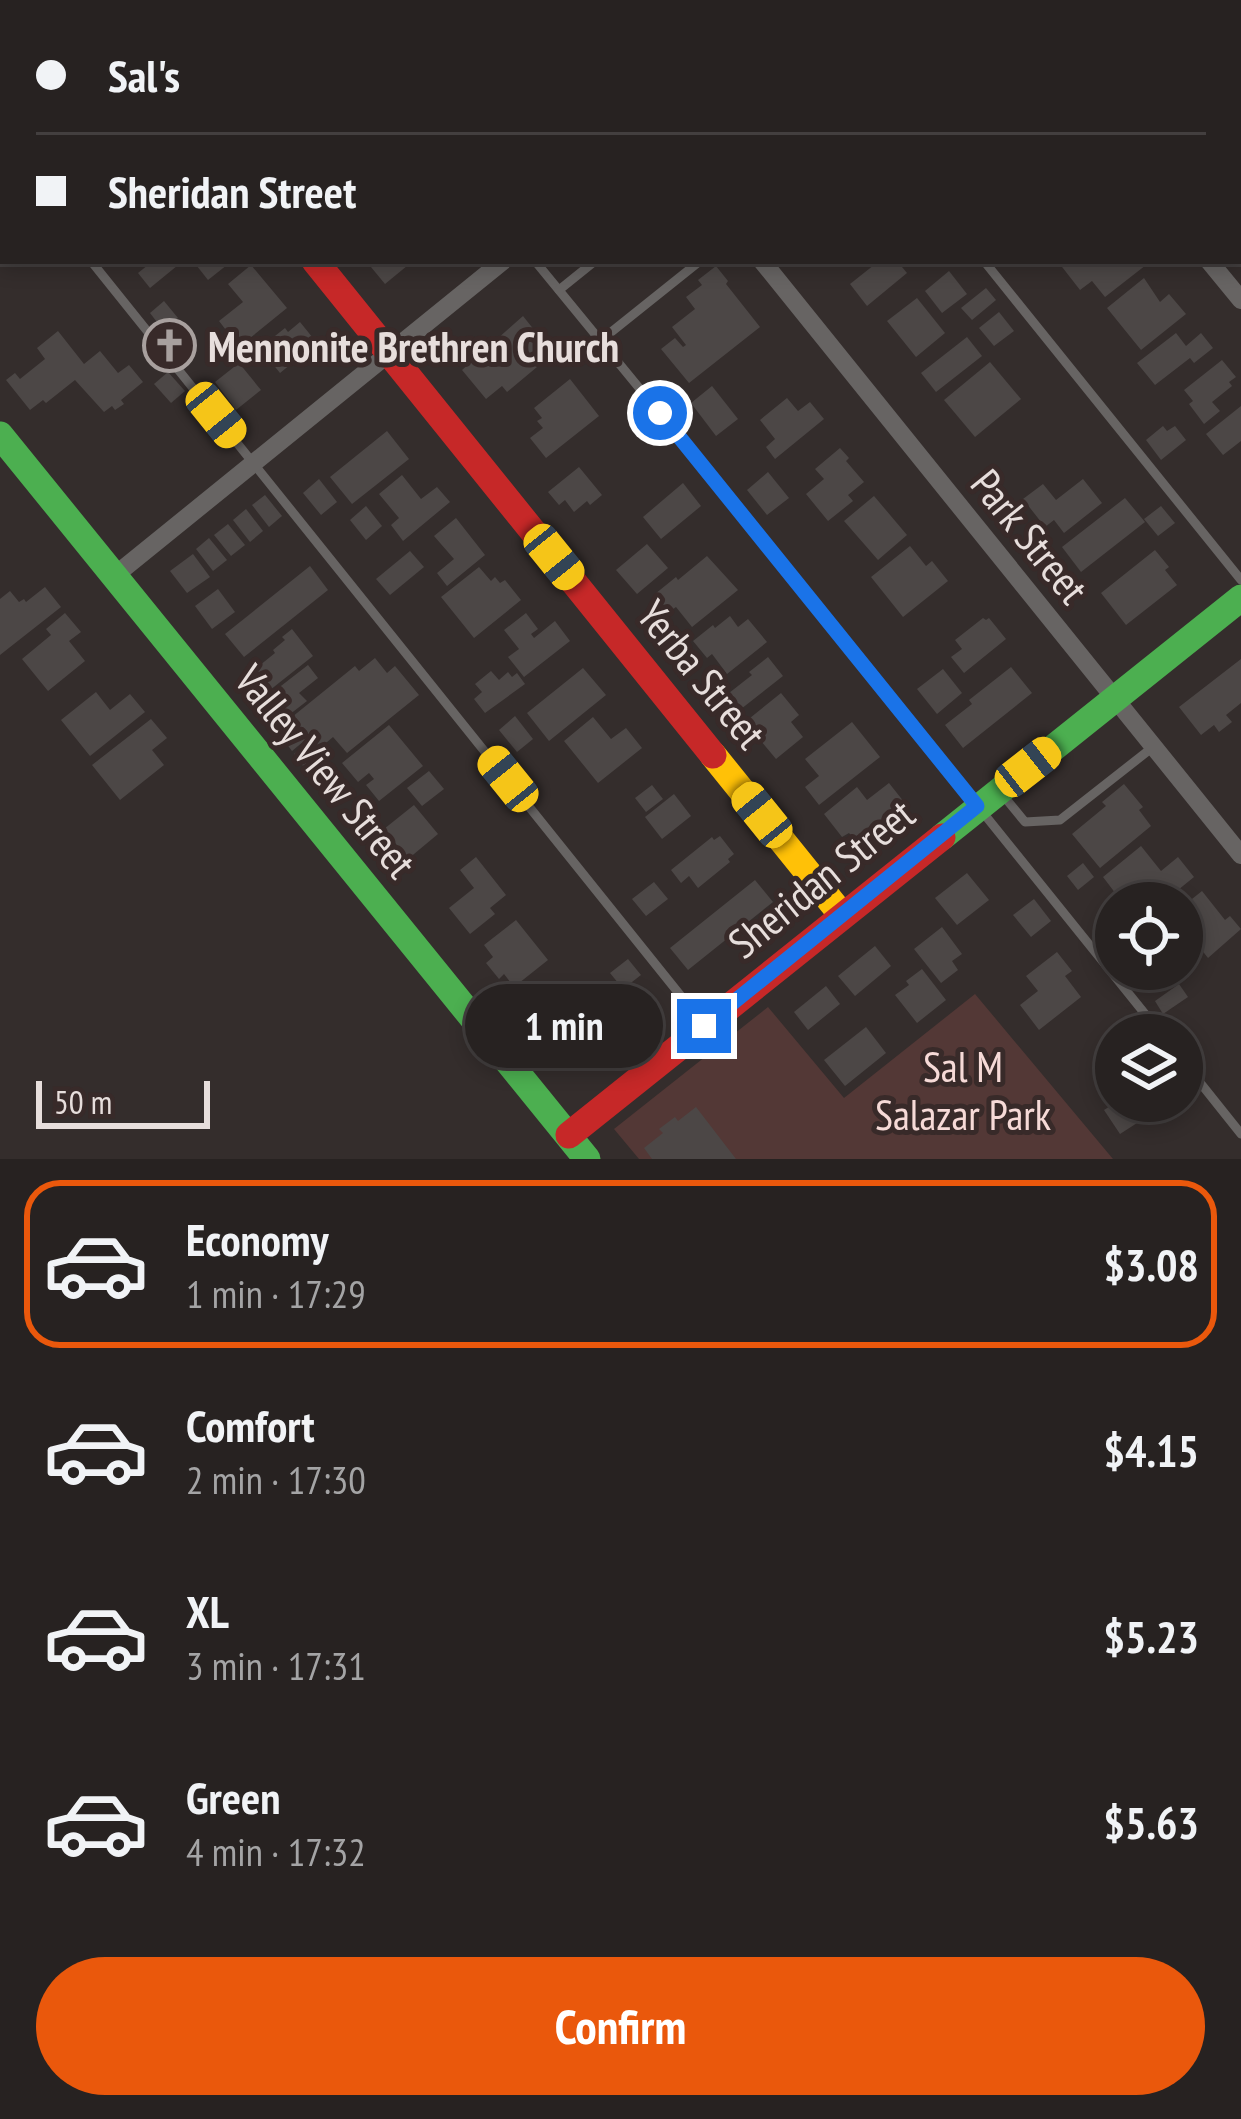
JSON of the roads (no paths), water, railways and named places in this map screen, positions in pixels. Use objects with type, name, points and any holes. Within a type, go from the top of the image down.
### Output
[{"type":"street","name":"Yerba Street","points":[[317,264],[842,915]]},
{"type":"street","points":[[113,577],[499,264]]},
{"type":"street","name":"Park Street","points":[[764,264],[1241,855]]},
{"type":"street","points":[[1211,264],[1241,300]]},
{"type":"street","name":"Valley View Street","points":[[0,435],[587,1159]]},
{"type":"street","name":"Sheridan Street","points":[[568,1135],[1241,598]]},
{"type":"lane","points":[[93,264],[704,1026]]},
{"type":"lane","points":[[537,264],[745,517],[988,798],[1147,1014]]},
{"type":"lane","points":[[559,290],[591,264]]},
{"type":"lane","points":[[600,341],[696,264]]},
{"type":"lane","points":[[986,264],[1241,580]]},
{"type":"lane","points":[[988,798],[1024,822],[1060,820],[1153,747]]},
{"type":"lane","points":[[1203,1086],[1241,1134]]},
{"type":"place","name":"Mennonite Brethren Church","points":[[169,346]]},
{"type":"park label","name":"Sal M Salazar Park","points":[[963,1090]]}]
